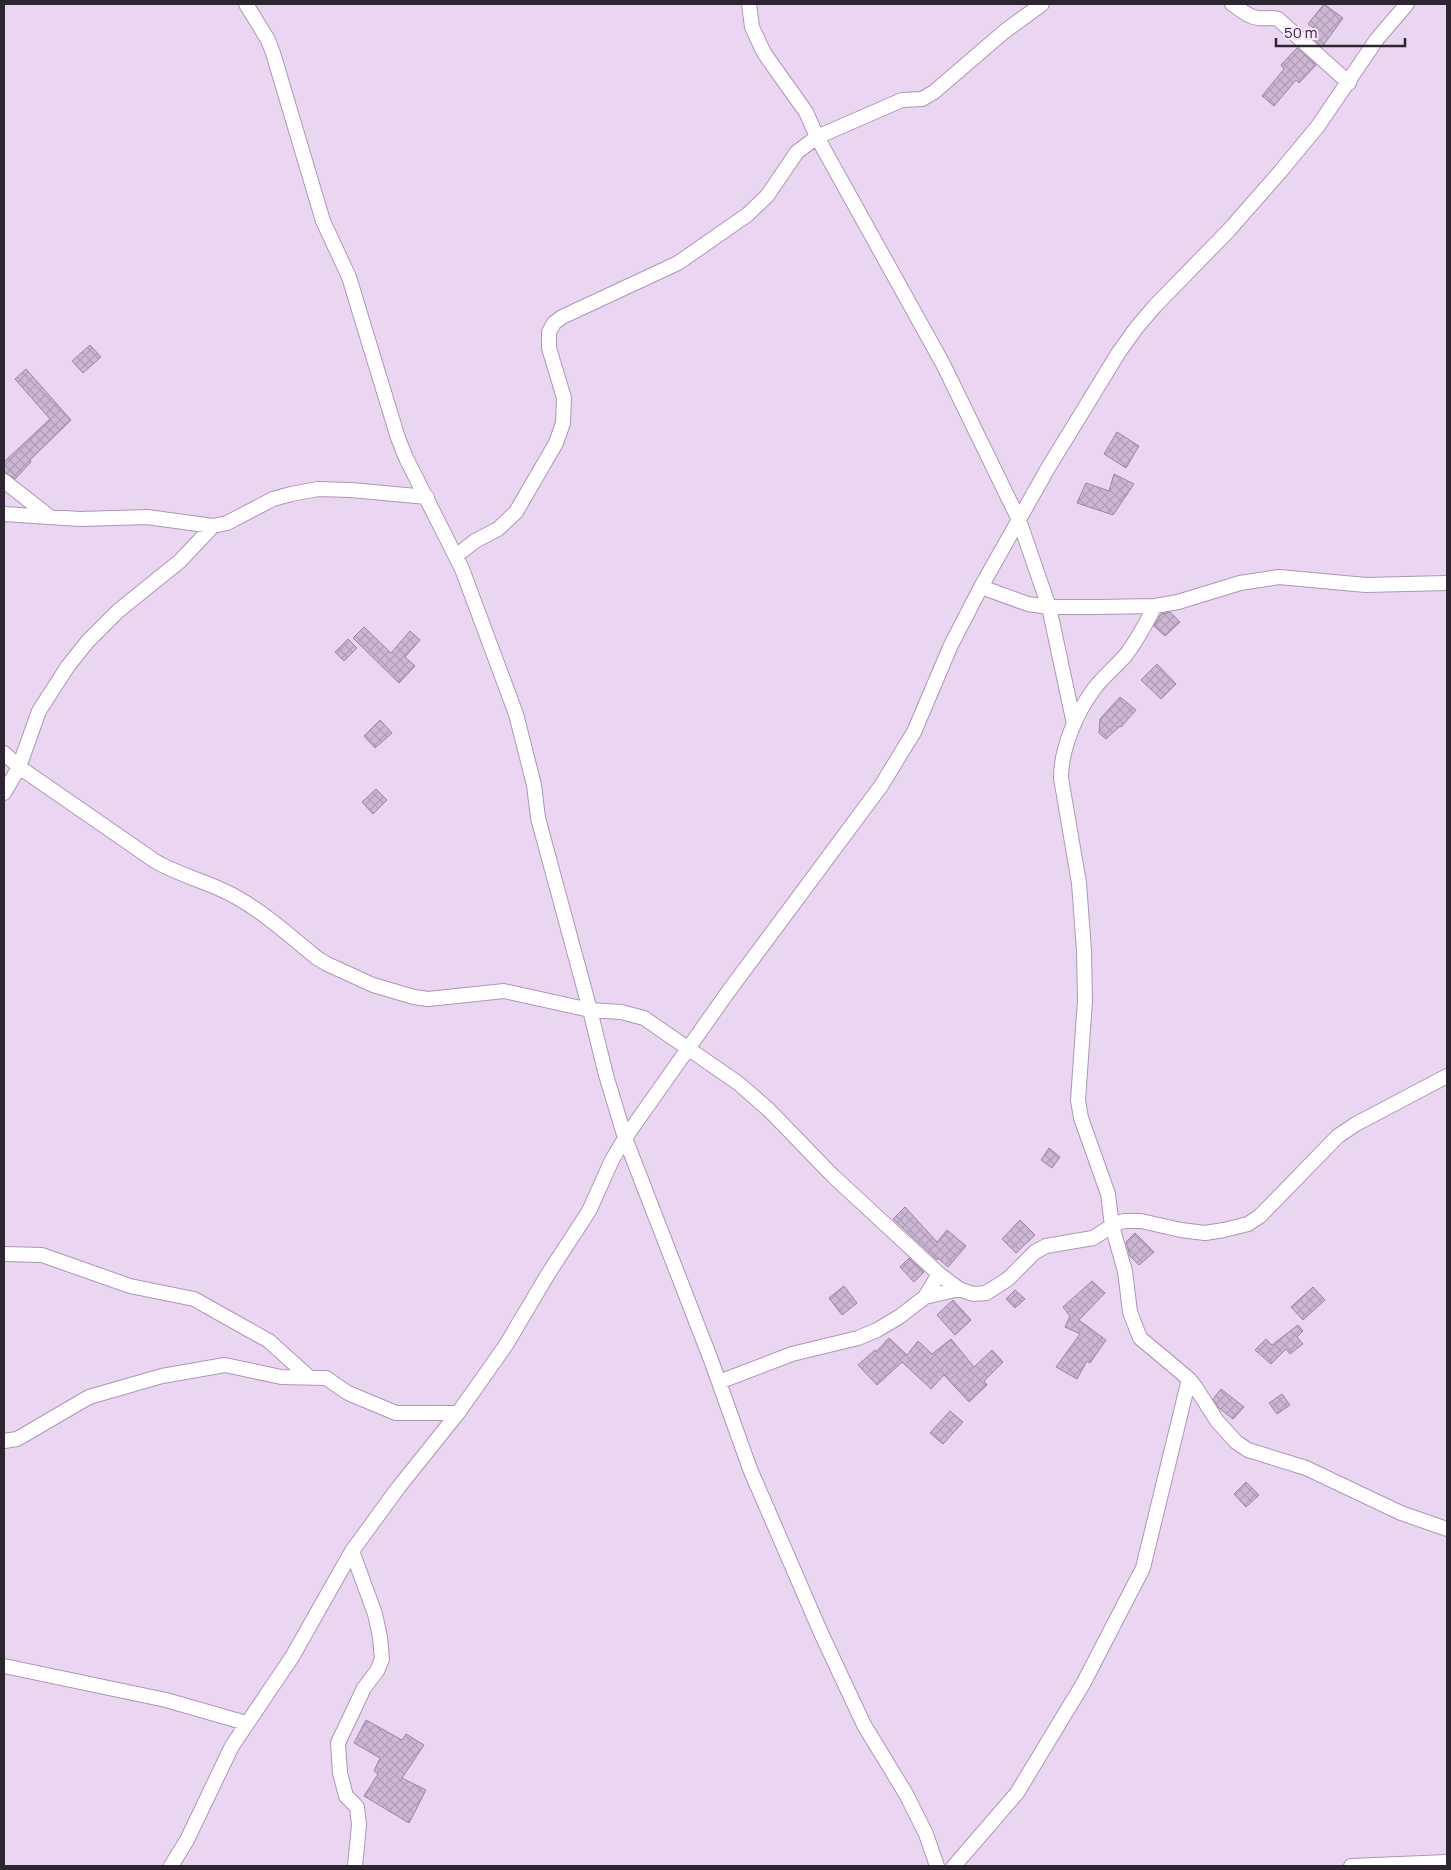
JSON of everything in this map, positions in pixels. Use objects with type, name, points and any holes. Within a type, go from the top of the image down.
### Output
[{"type":"street","points":[[246,4],[273,53],[323,221],[349,277],[372,357],[406,458],[456,556],[516,714],[534,785],[538,818],[606,1075],[625,1138],[755,1481],[821,1633],[864,1725],[906,1794],[926,1834],[937,1866]]},
{"type":"street","points":[[749,4],[752,27],[764,53],[806,112],[817,137],[943,364],[1019,520],[1048,607],[1074,724]]},
{"type":"street","points":[[456,556],[467,546],[498,529],[516,512],[556,443],[563,423],[564,398],[548,348],[549,332],[554,323],[562,317],[678,263],[747,215],[767,196],[797,152],[817,137],[902,100],[922,98],[934,92],[1005,31],[1042,4]]},
{"type":"street","points":[[1232,4],[1251,16],[1278,19],[1348,83]]},
{"type":"street","points":[[171,1866],[187,1840],[232,1746],[292,1657],[352,1551],[398,1488],[458,1413],[506,1345],[589,1211],[612,1160],[625,1138],[728,992],[881,786],[914,732],[950,645],[981,588],[1087,403],[1119,352],[1137,327],[1229,230],[1280,172],[1318,126],[1377,39],[1407,4]]},
{"type":"street","points":[[4,481],[50,517]]},
{"type":"street","points":[[4,514],[80,519],[146,518],[213,526],[227,523],[273,499],[318,489],[426,497]]},
{"type":"street","points":[[4,793],[19,766],[39,711],[68,666],[83,647],[118,611],[180,561],[213,526]]},
{"type":"street","points":[[981,588],[1028,604],[1048,607],[1154,606],[1178,602],[1240,583],[1279,576],[1366,585],[1447,583]]},
{"type":"street","points":[[1154,606],[1140,634],[1126,655],[1094,688],[1074,724],[1061,761],[1061,778],[1079,883],[1083,941],[1084,1001],[1078,1100],[1081,1118],[1108,1194],[1112,1226],[1125,1271],[1130,1312],[1136,1331],[1140,1338],[1188,1379],[1201,1395],[1217,1421],[1236,1442],[1248,1450],[1306,1468],[1395,1510],[1447,1529]]},
{"type":"street","points":[[4,753],[19,766],[154,861],[235,896],[316,958],[374,985],[414,997],[428,999],[504,991],[590,1010],[621,1012],[644,1018],[738,1083],[769,1110],[833,1176],[939,1274],[959,1289],[973,1294],[986,1293],[1008,1279],[1034,1252],[1046,1246],[1093,1238],[1124,1221],[1141,1221],[1205,1233],[1248,1224],[1260,1216],[1338,1136],[1356,1124],[1447,1076]]},
{"type":"street","points":[[4,1254],[42,1255],[130,1286],[194,1299],[269,1341],[310,1378]]},
{"type":"street","points":[[925,1297],[939,1274]]},
{"type":"street","points":[[719,1382],[792,1354],[858,1338],[877,1330],[925,1297],[959,1289]]},
{"type":"street","points":[[4,1441],[17,1439],[89,1397],[162,1376],[225,1365],[281,1377],[326,1378],[348,1393],[396,1412],[458,1413]]},
{"type":"street","points":[[954,1866],[1017,1793],[1083,1684],[1143,1568],[1188,1379]]},
{"type":"street","points":[[352,1551],[375,1614],[382,1659],[377,1671],[364,1688],[338,1743],[340,1773],[346,1796],[357,1807],[359,1825],[355,1866]]},
{"type":"street","points":[[4,1666],[166,1700],[246,1724]]},
{"type":"street","points":[[1351,1866],[1447,1862]]},
{"type":"building","points":[[1324,4],[1343,18],[1322,47],[1309,35],[1315,29],[1308,24]]},
{"type":"building","points":[[1297,48],[1316,65],[1299,83],[1296,80],[1274,106],[1262,96],[1284,69],[1281,65]]},
{"type":"building","points":[[90,345],[101,357],[83,373],[72,361]]},
{"type":"building","points":[[26,369],[71,420],[30,460],[31,462],[15,479],[4,472],[4,462],[50,419],[15,379]]},
{"type":"building","points":[[1117,432],[1139,446],[1126,468],[1104,454]]},
{"type":"building","points":[[1114,474],[1134,484],[1113,515],[1077,503],[1086,483],[1109,491]]},
{"type":"building","points":[[1170,612],[1180,622],[1165,636],[1154,626],[1161,614]]},
{"type":"building","points":[[364,627],[391,653],[410,631],[420,640],[405,657],[415,666],[399,683],[353,638]]},
{"type":"building","points":[[348,639],[357,648],[344,661],[335,652]]},
{"type":"building","points":[[1157,664],[1176,684],[1161,699],[1141,680]]},
{"type":"building","points":[[1120,697],[1136,710],[1121,727],[1106,739],[1099,733],[1100,719]]},
{"type":"building","points":[[380,720],[392,733],[375,748],[364,736]]},
{"type":"building","points":[[376,789],[387,800],[373,814],[362,802]]},
{"type":"building","points":[[1049,1148],[1060,1157],[1052,1168],[1041,1160]]},
{"type":"building","points":[[905,1207],[937,1242],[947,1230],[966,1246],[948,1267],[938,1258],[937,1260],[893,1219]]},
{"type":"building","points":[[1020,1220],[1035,1235],[1016,1253],[1002,1239]]},
{"type":"building","points":[[1135,1233],[1154,1252],[1139,1265],[1130,1256],[1126,1242]]},
{"type":"building","points":[[909,1258],[924,1272],[914,1282],[900,1267]]},
{"type":"building","points":[[1092,1281],[1105,1293],[1079,1320],[1106,1340],[1090,1363],[1087,1361],[1077,1379],[1056,1367],[1080,1334],[1065,1327],[1070,1316],[1063,1307]]},
{"type":"building","points":[[844,1286],[857,1303],[842,1315],[829,1298]]},
{"type":"building","points":[[1313,1287],[1325,1300],[1303,1320],[1291,1307]]},
{"type":"building","points":[[1015,1290],[1025,1299],[1015,1308],[1006,1299]]},
{"type":"building","points":[[953,1300],[971,1320],[955,1335],[937,1315]]},
{"type":"building","points":[[1298,1325],[1303,1331],[1297,1337],[1303,1344],[1290,1354],[1286,1349],[1271,1364],[1255,1350],[1266,1339],[1272,1345]]},
{"type":"building","points":[[889,1338],[907,1355],[918,1341],[932,1354],[951,1339],[974,1367],[992,1350],[1003,1362],[984,1381],[987,1385],[969,1402],[944,1375],[931,1389],[902,1362],[877,1385],[858,1365],[875,1350],[876,1352]]},
{"type":"building","points":[[1221,1389],[1244,1407],[1233,1419],[1219,1408],[1213,1399]]},
{"type":"building","points":[[1282,1394],[1290,1405],[1277,1414],[1269,1403]]},
{"type":"building","points":[[950,1411],[963,1422],[943,1444],[930,1433]]},
{"type":"building","points":[[1246,1482],[1259,1495],[1246,1507],[1234,1494]]},
{"type":"building","points":[[366,1720],[402,1740],[406,1734],[424,1745],[402,1778],[426,1790],[409,1823],[364,1796],[378,1774],[374,1771],[380,1758],[354,1743]]}]
